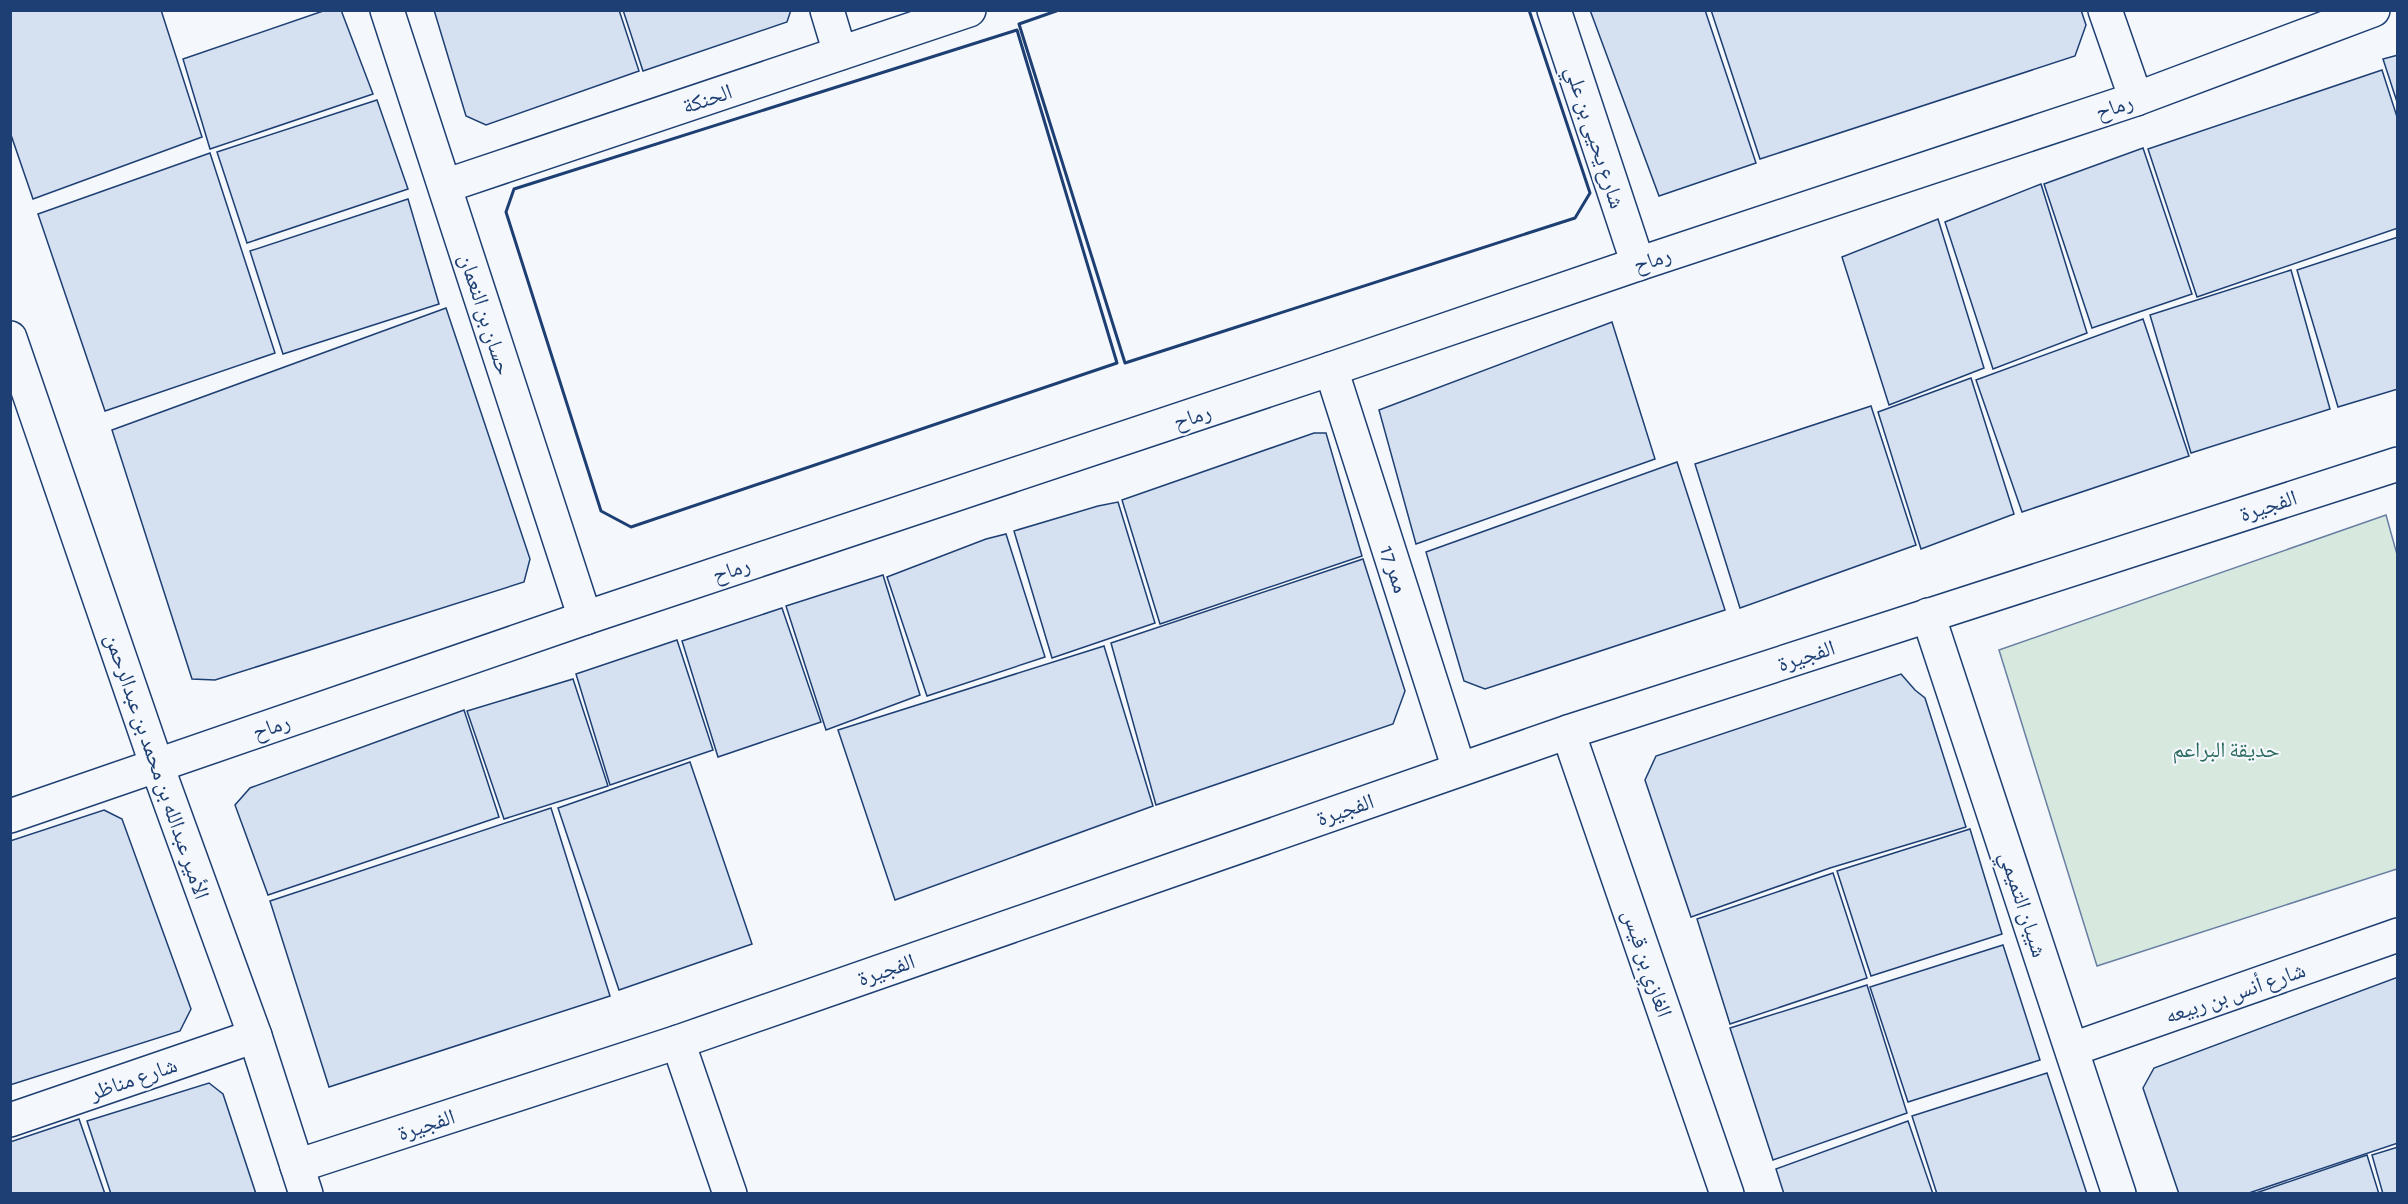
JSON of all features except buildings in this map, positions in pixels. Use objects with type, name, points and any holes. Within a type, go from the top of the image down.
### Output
[{"type":"street","name":"حسان بن النعمان","points":[[387,10],[585,618]]},
{"type":"street","points":[[827,10],[840,53]]},
{"type":"street","name":"الحنكة","points":[[445,186],[969,10]]},
{"type":"street","name":"شارع يحيى بن علي","points":[[1554,10],[1638,264]]},
{"type":"street","points":[[2105,10],[2136,99]]},
{"type":"street","name":"رماح","points":[[10,816],[585,618],[2136,99],[2373,10]]},
{"type":"street","name":"الأمير عبدالله بن محمد بن عبدالرحمن","points":[[10,338],[157,766],[255,1036],[301,1180]]},
{"type":"street","name":"ممر 17","points":[[1331,369],[1459,769]]},
{"type":"street","name":"الفجيرة","points":[[301,1180],[678,1042],[1459,769],[2397,464]]},
{"type":"street","name":"شيبان التميمي","points":[[1929,615],[2119,1194]]},
{"type":"street","name":"الغازي بن قيس","points":[[1568,732],[1727,1194]]},
{"type":"street","name":"شارع أنس بن ربيعه","points":[[2073,1049],[2397,935]]},
{"type":"street","name":"شارع مناظر","points":[[10,1120],[255,1036]]},
{"type":"street","points":[[678,1042],[730,1194]]},
{"type":"green space","name":"حديقة البراعم","points":[[2386,515],[2398,558],[2397,869],[2097,966],[1999,650]]},
{"type":"wall","points":[[1059,10],[1019,24],[1125,363],[1575,218],[1590,193],[1529,10]]},
{"type":"wall","points":[[1017,30],[1117,363],[631,527],[601,511],[506,212],[514,189],[1017,30]]}]
